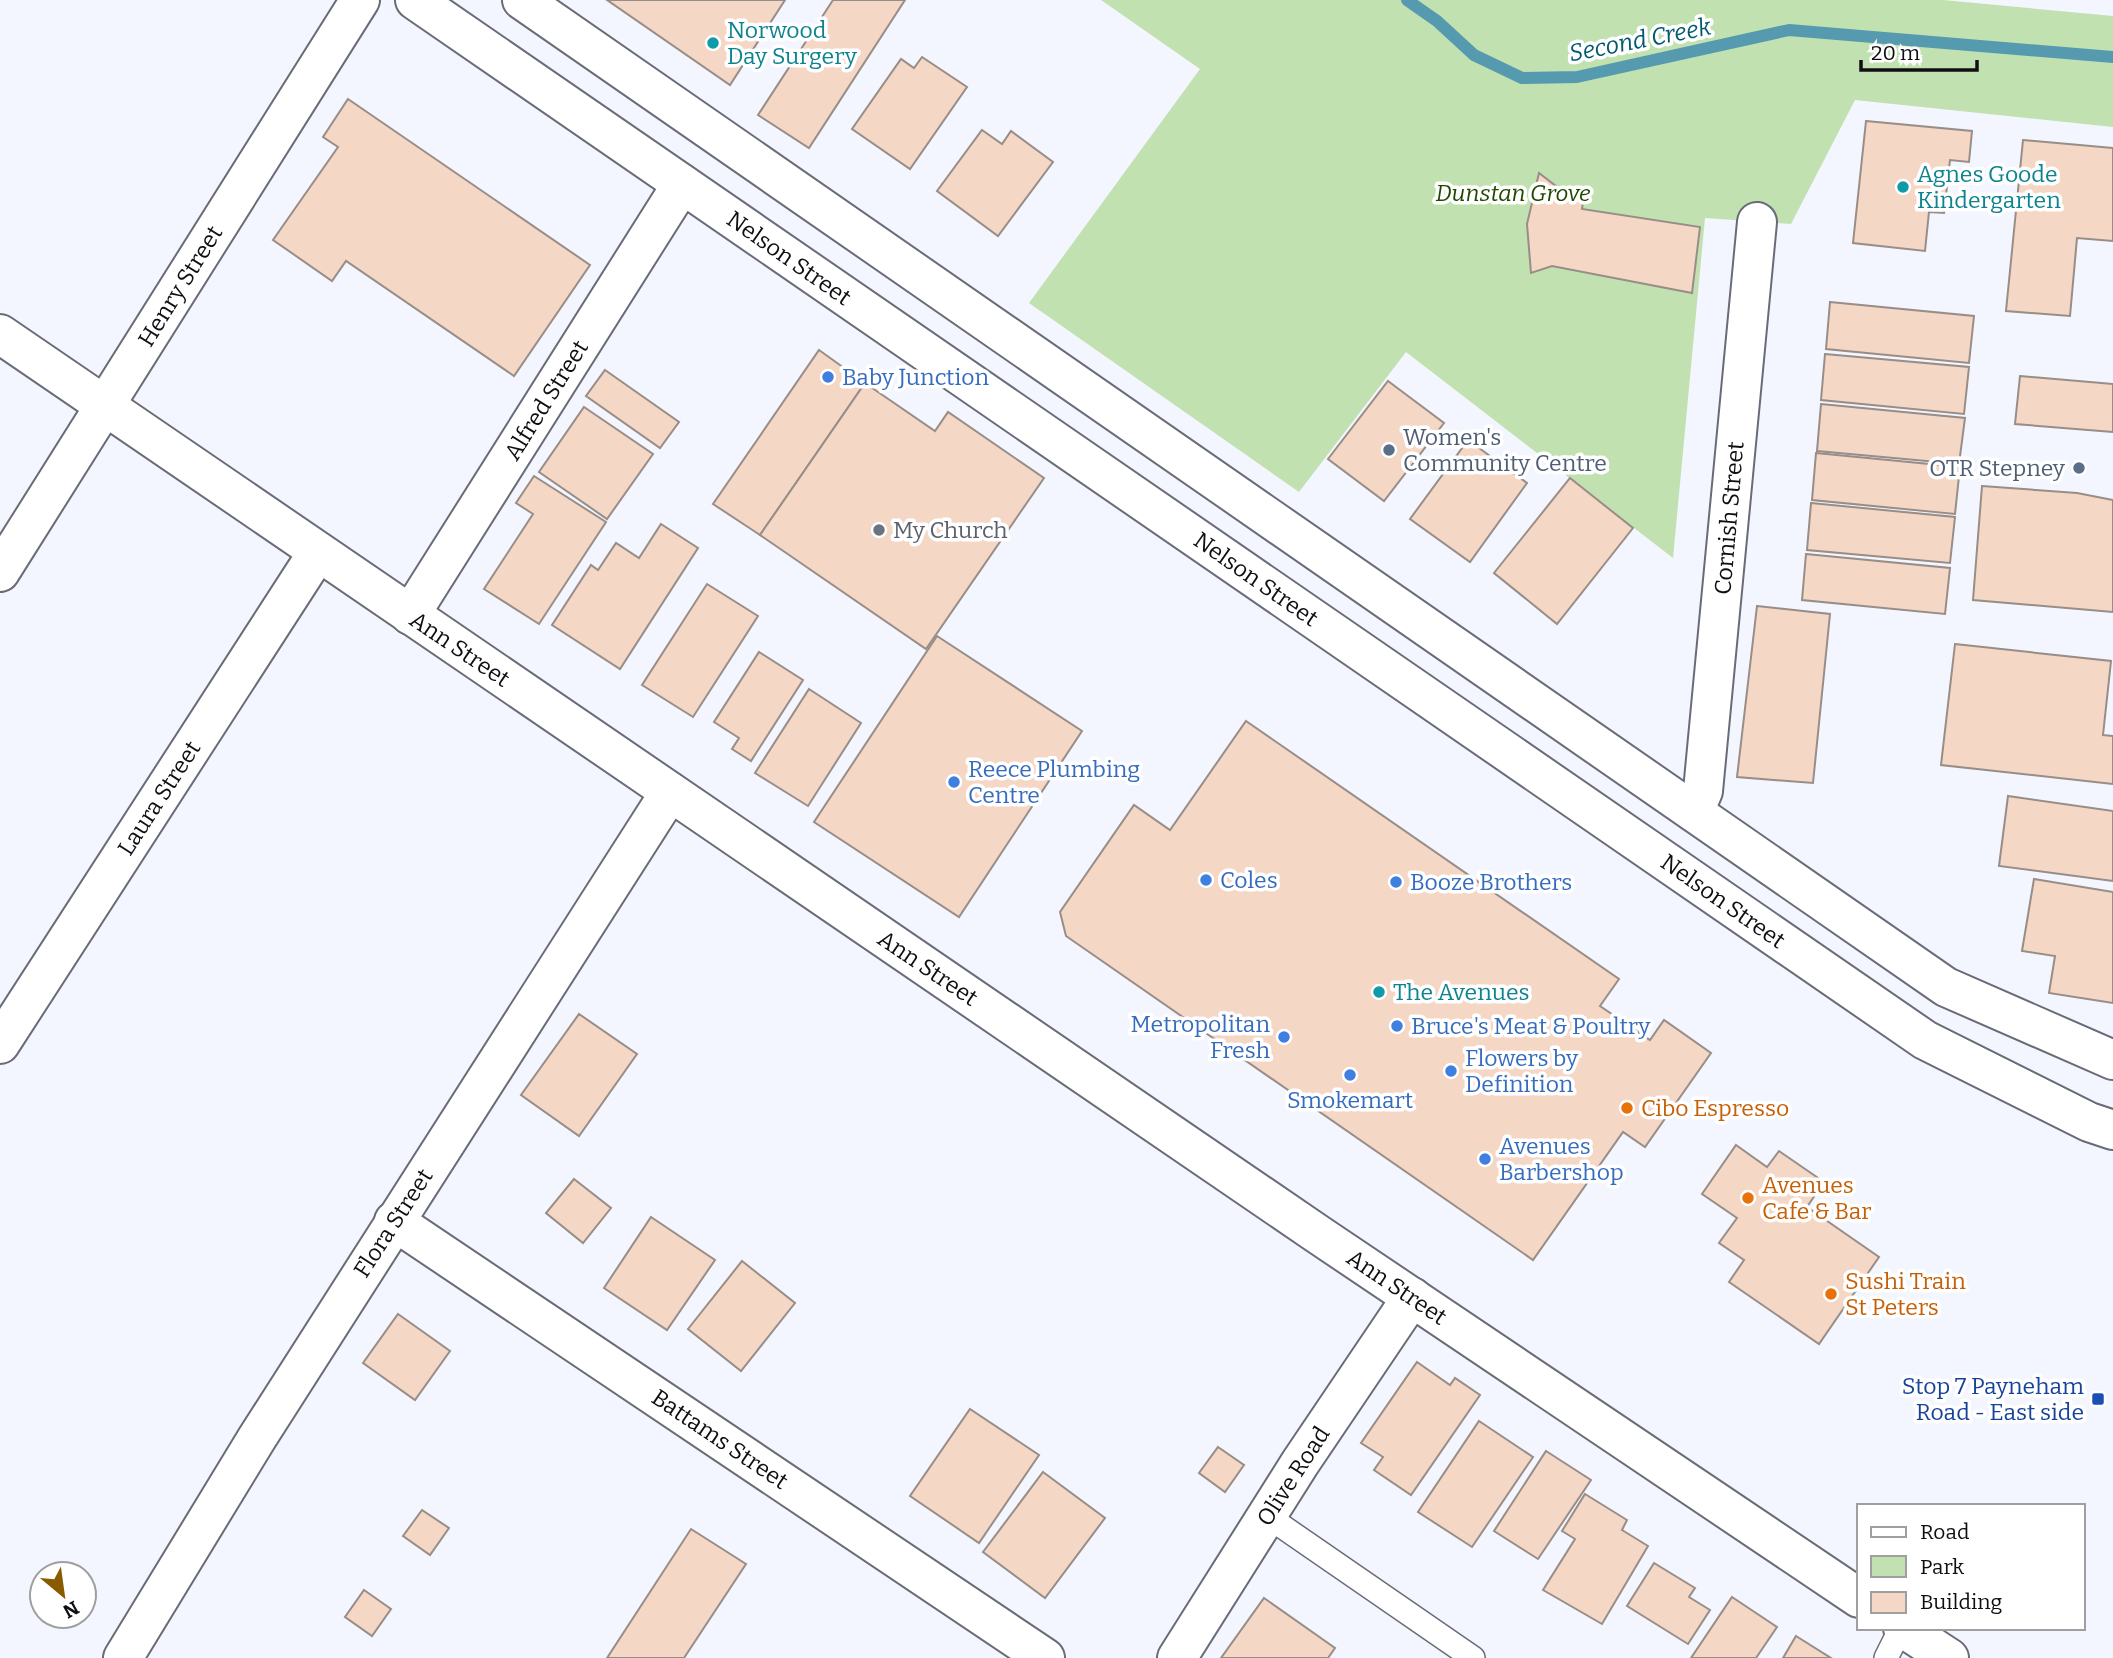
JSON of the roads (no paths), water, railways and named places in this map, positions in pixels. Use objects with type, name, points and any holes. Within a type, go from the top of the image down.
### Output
[{"type":"street","name":"Henry Street","points":[[0,572],[360,0]]},
{"type":"street","name":"Nelson Street","points":[[415,0],[1925,1040],[2090,1122],[2113,1130]]},
{"type":"street","points":[[522,0],[1946,987],[2113,1060]]},
{"type":"street","name":"Alfred Street","points":[[410,615],[714,133]]},
{"type":"street","name":"Cornish Street","points":[[1671,865],[1703,791],[1757,222]]},
{"type":"street","name":"Ann Street","points":[[0,334],[1412,1297],[1857,1597]]},
{"type":"street","name":"Laura Street","points":[[0,1044],[318,552]]},
{"type":"street","name":"Flora Street","points":[[123,1658],[394,1221],[670,792]]},
{"type":"street","name":"Battams Street","points":[[394,1221],[1045,1658]]},
{"type":"street","name":"Olive Road","points":[[1177,1658],[1412,1297]]},
{"type":"street","points":[[1905,1630],[1949,1658]]},
{"type":"lane","points":[[1267,1516],[1473,1658]]},
{"type":"lane","points":[[1886,1658],[1901,1630]]},
{"type":"waterway","name":"Second Creek","points":[[1407,0],[1437,21],[1474,55],[1522,78],[1577,77],[1789,30],[2113,57]]},
{"type":"place","name":"Norwood Day Surgery","points":[[713,43]]},
{"type":"place","name":"Agnes Goode Kindergarten","points":[[1903,187]]},
{"type":"place","name":"Baby Junction","points":[[828,377]]},
{"type":"place","name":"Women's Community Centre","points":[[1389,450]]},
{"type":"place","name":"OTR Stepney","points":[[2079,468]]},
{"type":"place","name":"My Church","points":[[879,530]]},
{"type":"place","name":"Reece Plumbing Centre","points":[[954,782]]},
{"type":"place","name":"Coles","points":[[1206,880]]},
{"type":"place","name":"Booze Brothers","points":[[1396,882]]},
{"type":"place","name":"The Avenues","points":[[1379,992]]},
{"type":"place","name":"Bruce's Meat & Poultry","points":[[1397,1026]]},
{"type":"place","name":"Metropolitan Fresh","points":[[1284,1037]]},
{"type":"place","name":"Flowers by Definition","points":[[1451,1071]]},
{"type":"place","name":"Smokemart","points":[[1350,1075]]},
{"type":"place","name":"Cibo Espresso","points":[[1627,1108]]},
{"type":"place","name":"Avenues Barbershop","points":[[1485,1159]]},
{"type":"place","name":"Avenues Cafe & Bar","points":[[1748,1198]]},
{"type":"place","name":"Sushi Train St Peters","points":[[1831,1294]]},
{"type":"place","name":"Stop 7 Payneham Road - East side","points":[[2098,1399]]},
{"type":"park label","name":"Dunstan Grove","points":[[1513,193]]}]
